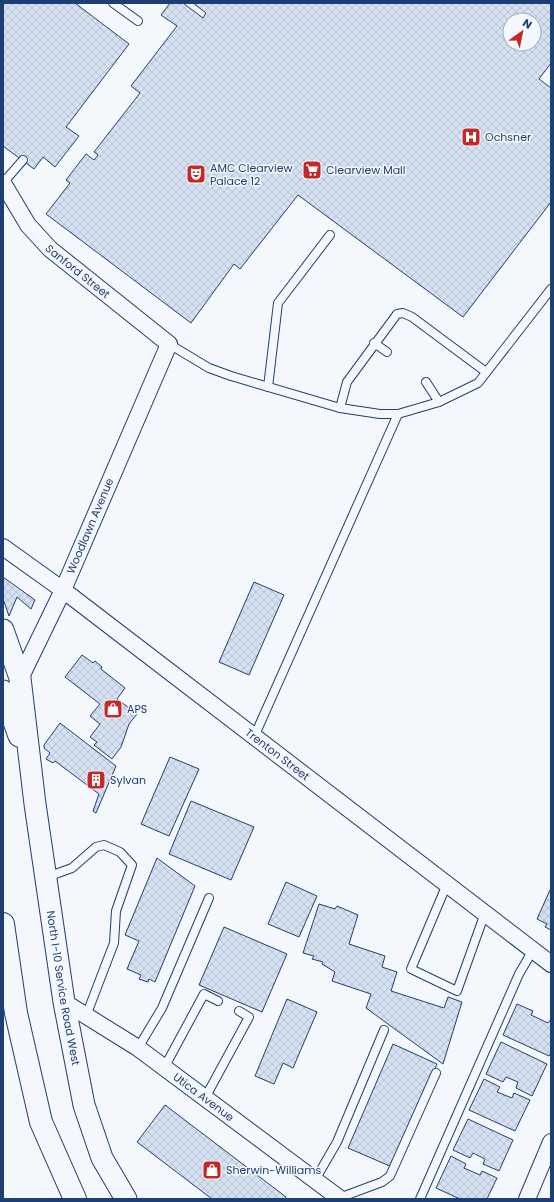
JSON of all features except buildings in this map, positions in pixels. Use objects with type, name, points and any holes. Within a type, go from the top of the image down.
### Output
[{"type":"highway","points":[[3,924],[16,1012],[41,1122],[75,1199]]},
{"type":"street","name":"Sanford Street","points":[[3,183],[28,225],[50,249],[169,344]]},
{"type":"street","name":"Woodlawn Avenue","points":[[6,699],[20,678],[63,590],[169,344]]},
{"type":"street","name":"Trenton Street","points":[[3,546],[63,590],[551,964]]},
{"type":"street","name":"North I-10 Service Road West","points":[[3,630],[20,678],[30,769],[45,877],[64,1002],[84,1105],[102,1158],[126,1199]]},
{"type":"street","name":"North I-10 Service Road West","points":[[6,699],[30,769]]},
{"type":"street","name":"Utica Avenue","points":[[64,1002],[138,1048],[339,1198]]},
{"type":"street","points":[[526,1199],[551,1142]]},
{"type":"lane","points":[[113,3],[138,21]]},
{"type":"lane","points":[[3,183],[23,160]]},
{"type":"lane","points":[[268,387],[278,302],[330,235]]},
{"type":"lane","points":[[169,344],[209,368],[268,387],[340,408],[380,414],[398,414],[439,402],[478,383],[551,289]]},
{"type":"lane","points":[[340,408],[347,382],[374,343],[397,314],[403,313],[412,317],[486,372]]},
{"type":"lane","points":[[374,343],[387,352]]},
{"type":"lane","points":[[426,382],[439,402]]},
{"type":"lane","points":[[254,737],[398,414]]},
{"type":"lane","points":[[45,877],[72,868],[96,847],[104,845],[120,852],[132,865],[116,911],[114,943],[86,1016]]},
{"type":"lane","points":[[447,884],[411,969],[457,991],[485,913]]},
{"type":"lane","points":[[138,1048],[162,1008],[209,898]]},
{"type":"lane","points":[[420,1199],[520,974],[533,950]]},
{"type":"lane","points":[[164,1068],[204,994],[218,1001]]},
{"type":"lane","points":[[205,1098],[249,1017],[239,1011]]},
{"type":"lane","points":[[315,1180],[337,1142],[384,1030]]},
{"type":"lane","points":[[339,1198],[382,1182],[390,1176],[436,1073]]},
{"type":"place","name":"Ochsner","points":[[471,137]]},
{"type":"place","name":"Clearview Mall","points":[[312,170]]},
{"type":"place","name":"AMC Clearview Palace 12","points":[[196,174]]},
{"type":"place","name":"APS","points":[[113,709]]},
{"type":"place","name":"Sylvan","points":[[96,780]]},
{"type":"place","name":"Sherwin-Williams","points":[[212,1170]]}]
